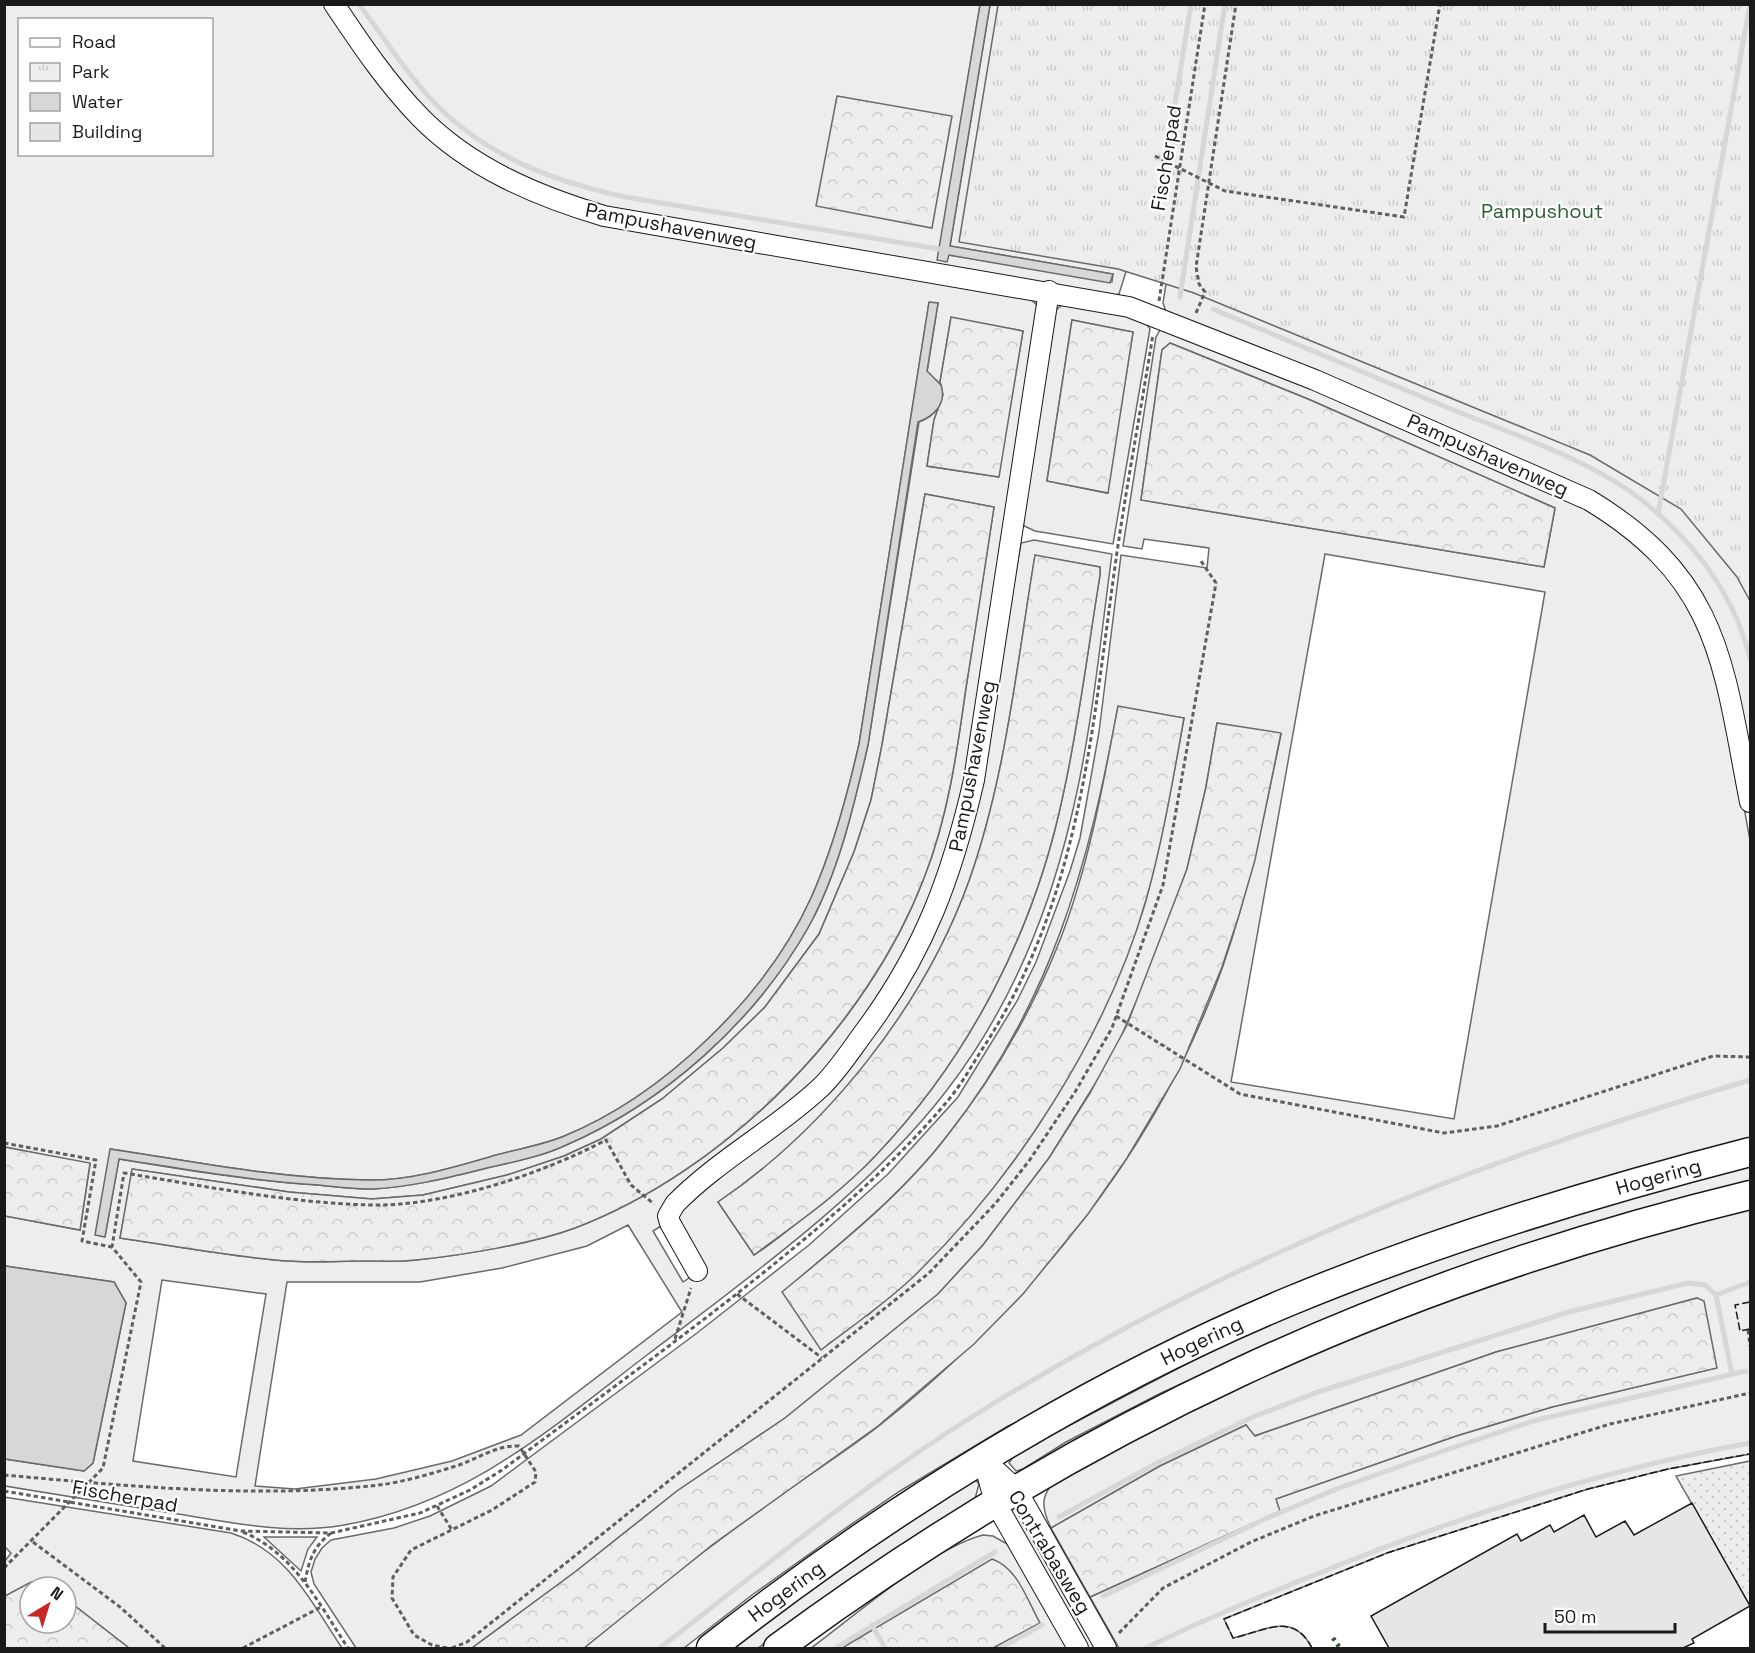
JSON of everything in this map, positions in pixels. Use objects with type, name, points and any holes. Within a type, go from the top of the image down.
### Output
[{"type":"highway","name":"Hogering","points":[[711,1648],[832,1558],[983,1459],[1124,1381],[1288,1302],[1422,1250],[1562,1202],[1750,1152]]},
{"type":"highway","name":"Hogering","points":[[778,1648],[883,1573],[1006,1496],[1170,1404],[1368,1316],[1523,1258],[1675,1213],[1750,1195]]},
{"type":"street","name":"Pampushavenweg","points":[[334,4],[397,91],[444,139],[487,169],[563,204],[604,216],[1129,306],[1188,328],[1561,486],[1589,500],[1631,528],[1680,577],[1713,634],[1728,686],[1750,802]]},
{"type":"street","name":"Pampushavenweg","points":[[668,1216],[675,1204],[691,1190],[782,1121],[822,1086],[891,997],[926,933],[943,894],[963,828],[974,780],[1049,291]]},
{"type":"street","points":[[668,1216],[697,1271]]},
{"type":"street","name":"Contrabasweg","points":[[983,1459],[1105,1646]]},
{"type":"street","name":"Contrabasweg","points":[[1006,1496],[1078,1648]]},
{"type":"path","name":"Fischerpad","points":[[1156,316],[1205,4]]},
{"type":"path","points":[[1188,328],[1205,292],[1199,284],[1196,267],[1236,4]]},
{"type":"path","points":[[1155,156],[1225,191],[1404,217],[1440,4]]},
{"type":"path","points":[[452,1648],[477,1635],[929,1273],[995,1204],[1029,1161],[1075,1092],[1116,1017],[1165,874],[1216,583],[1201,561]]},
{"type":"path","points":[[1116,1017],[1240,1094],[1444,1133],[1497,1126],[1713,1056],[1750,1058]]},
{"type":"path","points":[[112,1247],[124,1173],[203,1186],[371,1205],[423,1201],[509,1181],[565,1161],[606,1140],[631,1185],[668,1216]]},
{"type":"path","points":[[4,1143],[96,1160],[82,1241],[112,1247],[141,1282],[103,1468],[33,1542],[4,1568]]},
{"type":"path","points":[[675,1341],[697,1271]]},
{"type":"path","points":[[736,1294],[822,1358]]},
{"type":"path","points":[[1748,1329],[1750,1346]]},
{"type":"path","points":[[1105,1646],[1124,1630],[1150,1599],[1163,1588],[1251,1542],[1314,1516],[1599,1427],[1750,1393]]},
{"type":"path","points":[[4,1475],[87,1483],[294,1493],[382,1484],[458,1465],[505,1446],[519,1446],[536,1472],[535,1482],[492,1510],[411,1550],[393,1577],[392,1598],[414,1635],[432,1645],[447,1648]]},
{"type":"path","name":"Fischerpad","points":[[4,1491],[242,1531],[261,1539],[292,1565],[305,1581],[348,1648]]},
{"type":"path","points":[[436,1506],[452,1530]]},
{"type":"path","points":[[305,1581],[309,1558],[321,1541],[331,1533]]},
{"type":"path","points":[[33,1542],[120,1607],[165,1648]]},
{"type":"path","points":[[243,1648],[321,1607]]},
{"type":"green space","points":[[5,5],[326,5],[373,74],[400,107],[429,136],[468,165],[509,188],[551,206],[638,229],[1026,296],[1036,304],[1039,315],[971,746],[944,865],[923,921],[896,976],[861,1031],[817,1084],[785,1114],[676,1195],[664,1211],[664,1224],[653,1231],[683,1282],[701,1270],[674,1223],[677,1208],[786,1124],[826,1090],[896,999],[917,964],[950,893],[970,829],[1021,543],[1034,540],[1112,554],[1090,720],[1078,786],[1062,854],[1038,926],[1007,995],[969,1060],[916,1127],[845,1198],[725,1296],[576,1410],[506,1460],[430,1500],[389,1514],[344,1525],[302,1529],[261,1527],[219,1521],[5,1486],[5,1459],[84,1471],[93,1463],[126,1303],[114,1282],[5,1266],[5,1216],[80,1230],[90,1164],[5,1147]],"holes":[[[929,303],[938,303],[927,372],[941,385],[951,318],[1023,331],[998,477],[927,466],[934,420],[939,405],[930,416],[919,422],[868,745],[837,860],[820,905],[809,926],[762,995],[734,1026],[704,1056],[671,1083],[637,1107],[601,1128],[543,1154],[439,1179],[386,1188],[352,1188],[243,1178],[119,1159],[105,1236],[96,1235],[111,1149],[303,1177],[384,1180],[417,1176],[562,1137],[600,1119],[637,1096],[708,1039],[739,1006],[792,935],[819,879],[839,822],[859,744]],[[925,494],[994,507],[951,784],[924,878],[899,934],[867,988],[828,1040],[784,1088],[736,1132],[685,1170],[631,1203],[558,1234],[476,1252],[403,1261],[297,1262],[120,1238],[133,1169],[289,1192],[372,1199],[423,1195],[507,1175],[564,1156],[601,1139],[662,1099],[723,1048],[765,1007],[819,934],[854,852],[871,800]],[[1035,556],[1100,567],[1100,575],[1079,713],[1063,795],[1051,845],[1017,941],[995,988],[970,1032],[942,1075],[911,1116],[856,1174],[779,1238],[754,1255],[718,1202],[759,1172],[797,1138],[834,1101],[868,1061],[899,1018],[926,973],[950,928],[969,881],[982,842],[1001,761]],[[628,1225],[682,1312],[521,1435],[452,1461],[376,1479],[295,1489],[255,1486],[287,1282],[420,1282],[502,1268],[587,1246]],[[162,1280],[266,1294],[236,1477],[133,1461]]]},
{"type":"green space","points":[[343,5],[980,5],[938,260],[949,255],[1112,282],[1113,274],[950,246],[990,5],[1013,5],[1129,262],[1119,294],[1112,296],[604,208],[506,169],[460,142],[439,126],[400,82]]},
{"type":"green space","name":"Pampushout","points":[[998,5],[1750,5],[1750,601],[1737,577],[1681,509],[1590,455],[1194,293],[1118,269],[959,242]]},
{"type":"green space","name":"Pampushout","points":[[1210,5],[1750,5],[1750,776],[1736,700],[1651,536],[1166,312],[1163,303]]},
{"type":"green space","points":[[837,96],[952,116],[932,228],[816,206]]},
{"type":"green space","points":[[1063,304],[1111,311],[1135,318],[1150,329],[1113,544],[1035,531],[1024,526],[1054,312]],"holes":[[[1072,320],[1133,332],[1107,493],[1047,481]]]},
{"type":"green space","points":[[951,317],[1023,331],[999,477],[927,466],[934,420],[943,395],[940,382]]},
{"type":"green space","points":[[1072,320],[1133,332],[1108,493],[1047,481]]},
{"type":"green space","points":[[1173,329],[1580,503],[1651,552],[1701,623],[1727,715],[1750,840],[1750,1143],[1573,1187],[1453,1226],[1008,1426],[900,1491],[840,1532],[752,1595],[684,1648],[584,1648],[703,1552],[880,1425],[935,1378],[988,1328],[1038,1275],[1084,1219],[1126,1160],[1163,1098],[1196,1034],[1223,966],[1249,880],[1281,734],[1217,723],[1206,787],[1187,869],[1154,961],[1113,1055],[1049,1158],[983,1245],[938,1294],[785,1418],[677,1491],[575,1572],[472,1648],[356,1648],[314,1584],[311,1572],[322,1548],[331,1540],[394,1528],[430,1516],[491,1486],[697,1333],[809,1245],[888,1174],[958,1097],[1017,1001],[1036,962],[1080,838],[1099,732],[1121,555],[1207,568],[1209,548],[1144,539],[1142,549],[1123,546],[1156,337],[1160,330]],"holes":[[[1170,343],[1308,399],[1555,508],[1544,567],[1141,500],[1162,350]],[[1325,554],[1545,592],[1454,1119],[1231,1082]],[[1118,707],[1184,718],[1162,832],[1139,922],[1091,1033],[1040,1123],[978,1206],[906,1282],[867,1316],[783,1292],[869,1218],[910,1179],[947,1136],[983,1086],[1013,1036],[1039,985],[1060,932],[1078,879]]]},
{"type":"green space","points":[[1170,343],[1308,399],[1555,508],[1544,567],[1141,500],[1162,350]]},
{"type":"green space","points":[[925,494],[994,507],[951,784],[924,878],[899,933],[867,988],[828,1039],[784,1088],[736,1131],[685,1170],[631,1203],[575,1228],[518,1244],[410,1261],[306,1262],[246,1257],[120,1238],[132,1169],[289,1192],[372,1199],[423,1195],[507,1175],[564,1156],[601,1139],[662,1099],[723,1048],[765,1007],[819,934],[854,852],[871,800],[882,745]]},
{"type":"green space","points":[[1035,555],[1100,567],[1100,575],[1079,713],[1063,795],[1051,845],[1017,941],[995,988],[970,1032],[942,1075],[911,1116],[849,1181],[754,1255],[718,1202],[758,1172],[797,1138],[867,1061],[899,1018],[926,973],[950,928],[969,881],[982,842],[1001,761]]},
{"type":"green space","points":[[1118,706],[1184,718],[1163,832],[1146,900],[1129,952],[1107,1003],[1052,1104],[1020,1152],[985,1198],[911,1279],[821,1350],[782,1292],[826,1256],[910,1179],[964,1114],[1011,1042],[1049,966],[1070,912],[1094,824]]},
{"type":"green space","points":[[1217,723],[1281,733],[1255,860],[1222,967],[1180,1069],[1127,1158],[1088,1214],[1023,1294],[974,1344],[878,1426],[712,1545],[584,1648],[472,1648],[575,1572],[677,1491],[785,1418],[938,1294],[983,1245],[1049,1158],[1090,1093],[1127,1025],[1187,869],[1206,787]]},
{"type":"green space","points":[[4,1147],[90,1163],[80,1230],[5,1216]]},
{"type":"green space","points":[[1750,1160],[1750,1182],[1318,1323],[1161,1393],[1066,1442],[1023,1469],[1016,1471],[1009,1463],[1015,1454],[1190,1362],[1305,1305],[1378,1275]]},
{"type":"green space","points":[[1750,1202],[1750,1454],[1668,1469],[1588,1489],[1387,1553],[1224,1619],[1233,1638],[1267,1628],[1287,1627],[1296,1630],[1312,1648],[1119,1648],[1090,1597],[1279,1511],[1275,1499],[1456,1436],[1552,1407],[1716,1368],[1697,1298],[1496,1352],[1254,1436],[1246,1425],[1160,1466],[1051,1528],[1045,1512],[1044,1499],[1049,1487],[1060,1474],[1347,1331]]},
{"type":"green space","points":[[1697,1298],[1704,1301],[1717,1368],[1552,1407],[1456,1436],[1276,1499],[1280,1511],[1090,1597],[1051,1528],[1160,1466],[1246,1425],[1255,1436],[1496,1352]]},
{"type":"green space","points":[[1750,1461],[1750,1606],[1676,1476]]},
{"type":"green space","points":[[975,1479],[979,1484],[975,1499],[869,1567],[758,1648],[721,1648],[759,1619]]},
{"type":"green space","points":[[4,1497],[231,1533],[251,1541],[283,1565],[308,1596],[342,1648],[129,1648],[78,1608],[78,1575],[18,1575],[18,1591],[5,1596],[5,1561],[11,1553],[5,1547]]},
{"type":"green space","points":[[1016,1505],[1097,1648],[1086,1648],[1010,1513],[1010,1509]]},
{"type":"green space","points":[[983,1535],[993,1536],[1016,1549],[1075,1648],[993,1648],[1004,1642],[873,1628],[842,1648],[811,1648],[917,1568],[962,1543]]},
{"type":"green space","points":[[264,1537],[317,1537],[308,1549],[301,1571]]},
{"type":"green space","points":[[992,1559],[1001,1563],[1015,1577],[1040,1623],[993,1648],[842,1648]]},
{"type":"green space","points":[[18,1589],[18,1635],[78,1635],[78,1608],[129,1648],[5,1648],[5,1596]]},
{"type":"water","points":[[980,5],[990,5],[950,246],[1113,274],[1110,283],[949,255],[947,262],[937,260]]},
{"type":"water","points":[[929,302],[938,303],[927,371],[941,385],[942,398],[934,413],[918,422],[868,745],[851,814],[820,905],[787,961],[762,995],[704,1056],[671,1083],[637,1107],[601,1128],[544,1154],[439,1179],[373,1189],[244,1178],[119,1159],[105,1237],[95,1235],[110,1149],[303,1177],[383,1180],[432,1172],[554,1140],[600,1119],[637,1096],[673,1069],[708,1039],[739,1006],[792,935],[811,898],[826,861],[844,803],[859,744]]},
{"type":"water","points":[[5,1266],[114,1282],[126,1303],[93,1463],[84,1471],[5,1459]]},
{"type":"building","points":[[1692,1503],[1750,1606],[1692,1639],[1694,1643],[1683,1648],[1389,1648],[1371,1616],[1517,1534],[1521,1541],[1550,1525],[1554,1532],[1584,1515],[1596,1537],[1625,1521],[1634,1535]]},
{"type":"waterway","points":[[359,4],[412,77],[435,104],[467,132],[509,158],[531,168],[577,185],[625,197],[945,250]]},
{"type":"waterway","points":[[1171,129],[1191,4]]},
{"type":"waterway","points":[[1180,297],[1225,4]]},
{"type":"waterway","points":[[1658,514],[1750,4]]},
{"type":"waterway","points":[[1213,309],[1536,443],[1585,465],[1628,490],[1669,524],[1704,564],[1732,609],[1743,634],[1750,659]]},
{"type":"waterway","points":[[660,1648],[812,1529],[930,1444],[1063,1363],[1156,1312],[1252,1265],[1348,1222],[1447,1182],[1546,1146],[1750,1080]]},
{"type":"waterway","points":[[1732,1374],[1716,1295],[1750,1282]]},
{"type":"waterway","points":[[1059,1517],[1159,1462],[1253,1417],[1318,1392],[1569,1312],[1688,1283],[1705,1285],[1716,1295]]},
{"type":"waterway","points":[[1103,1596],[1265,1519],[1339,1488],[1446,1450],[1533,1421],[1746,1371]]},
{"type":"waterway","points":[[1146,1648],[1209,1618],[1422,1533],[1585,1481],[1750,1443]]},
{"type":"waterway","points":[[836,1648],[995,1552]]},
{"type":"waterway","points":[[872,1625],[885,1648]]},
{"type":"waterway","points":[[1000,1648],[1042,1625]]},
{"type":"hedge","points":[[1333,1638],[1340,1648]]},
{"type":"fence","points":[[1750,1302],[1735,1305],[1740,1331],[1750,1329]]},
{"type":"fence","points":[[1312,1648],[1296,1630],[1287,1627],[1267,1628],[1233,1638],[1224,1619],[1387,1553],[1588,1489],[1668,1469],[1750,1454]]}]
